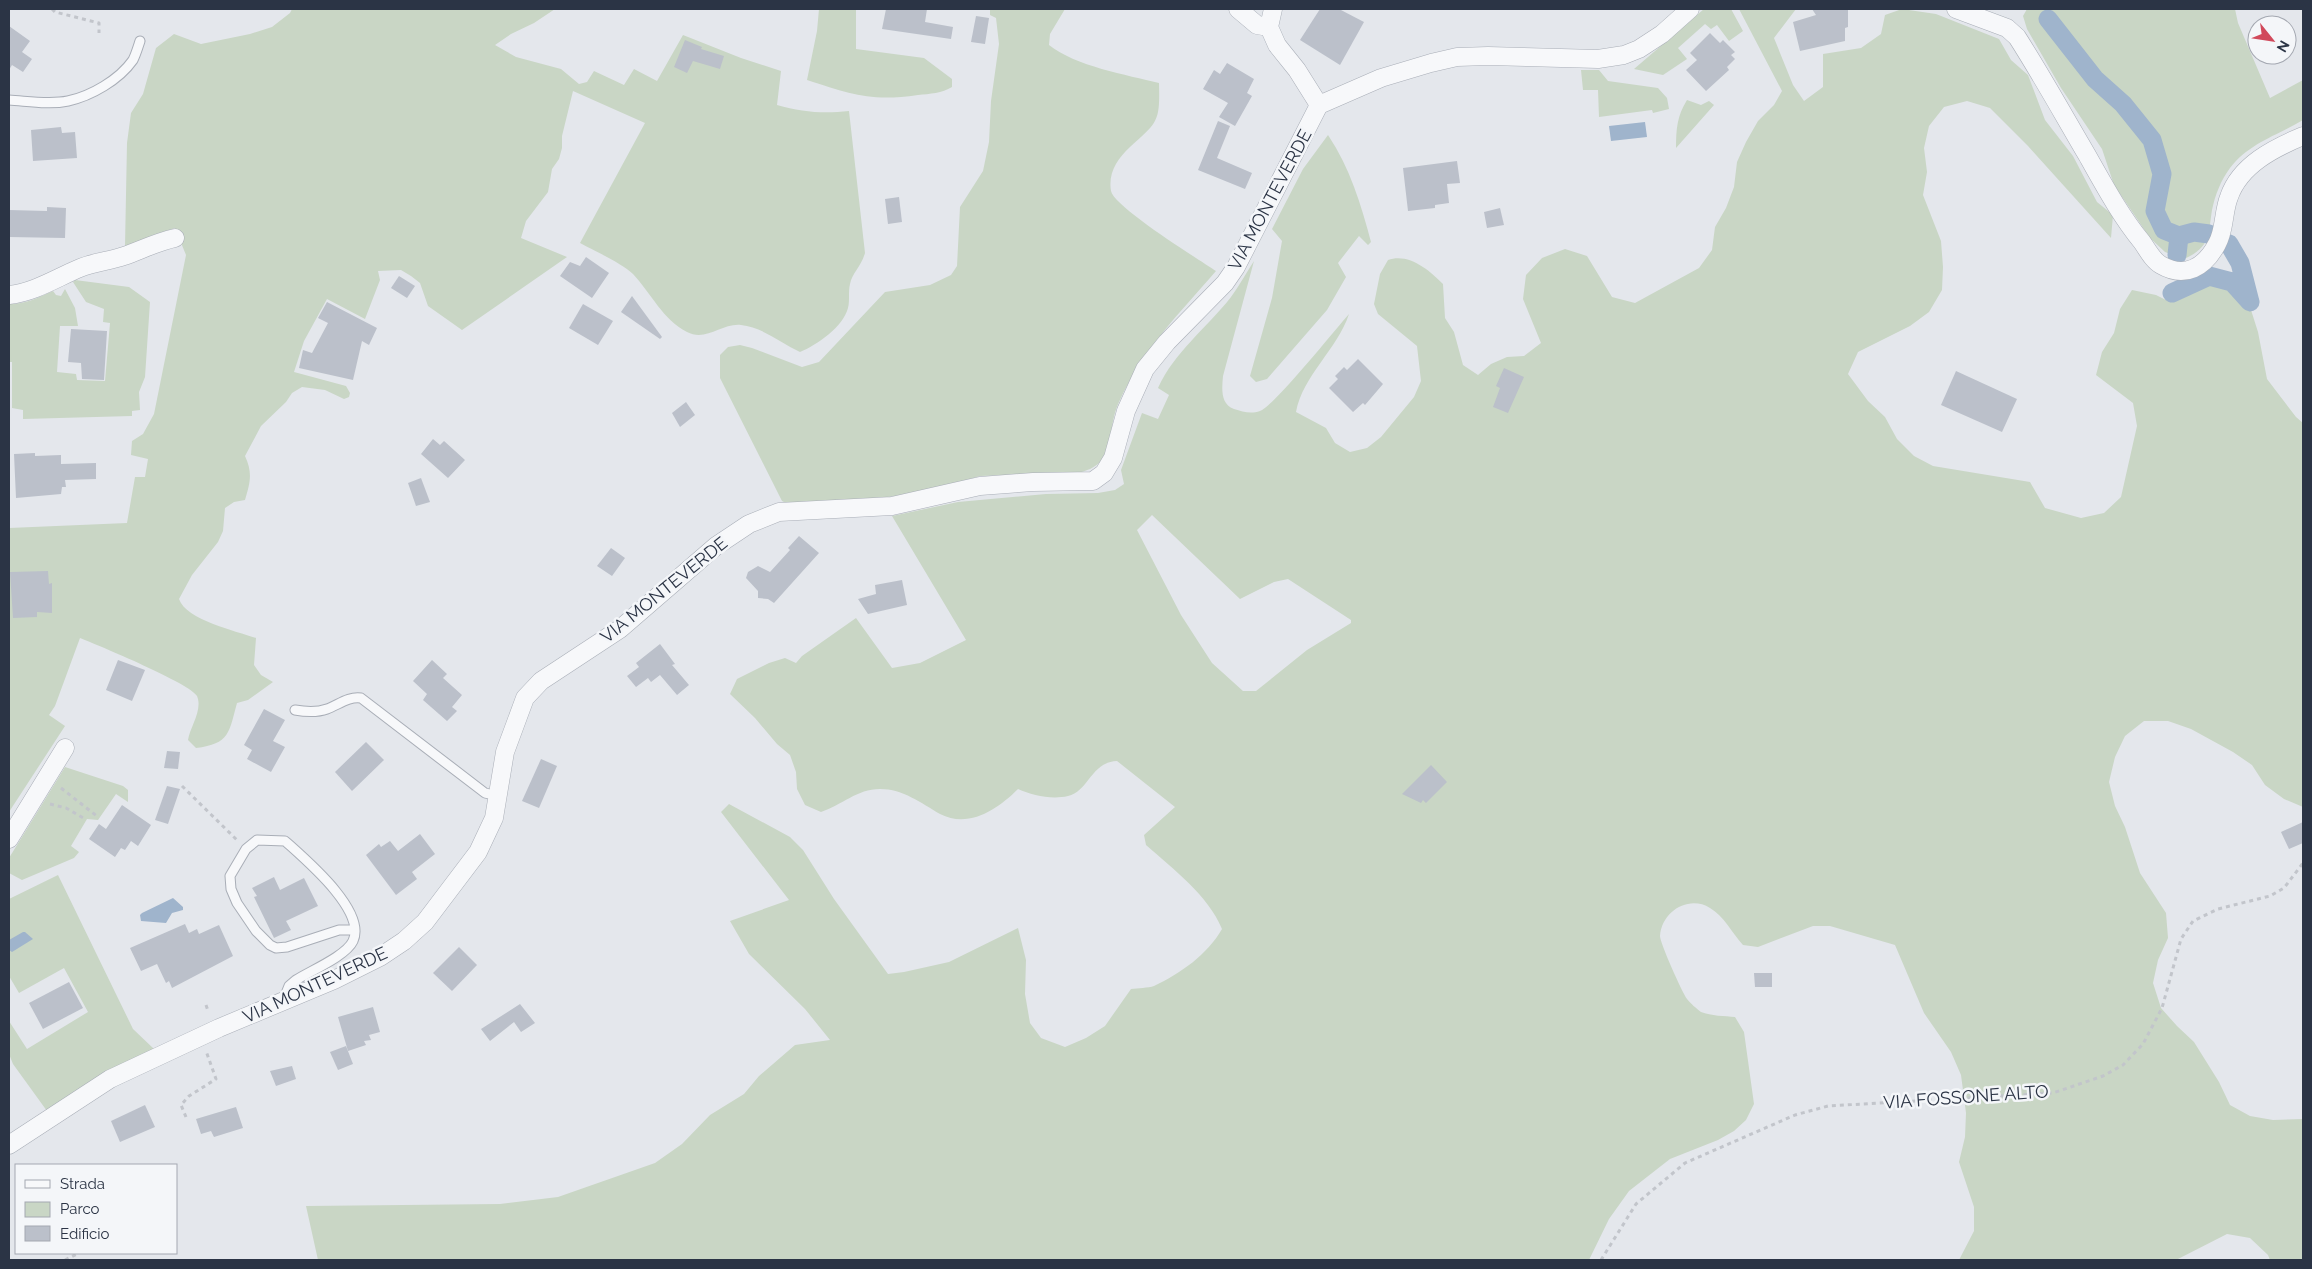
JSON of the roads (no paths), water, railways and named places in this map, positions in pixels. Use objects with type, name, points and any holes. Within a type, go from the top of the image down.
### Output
[{"type":"street","points":[[1238,9],[1258,25],[1269,28]]},
{"type":"street","points":[[1273,9],[1269,28],[1277,45],[1297,70],[1320,105],[1381,78],[1456,57],[1598,59],[1624,55],[1639,49],[1662,34],[1690,9]]},
{"type":"street","points":[[1956,9],[2006,28],[2017,37],[2124,220],[2159,264],[2170,269],[2181,272],[2194,268],[2208,258],[2218,243],[2226,219],[2229,197],[2241,176],[2270,152],[2303,136]]},
{"type":"street","name":"VIA MONTEVERDE","points":[[9,1145],[110,1079],[219,1028],[283,1002],[380,958],[404,941],[418,928],[478,852],[494,818],[505,752],[513,725],[525,698],[541,682],[620,629],[716,546],[749,524],[779,512],[892,506],[980,486],[1033,482],[1093,482],[1104,473],[1113,458],[1126,411],[1145,369],[1167,342],[1225,283],[1236,267],[1320,105]]},
{"type":"street","points":[[9,295],[39,288],[83,267],[123,256],[161,241],[175,238]]},
{"type":"street","points":[[9,838],[65,748]]},
{"type":"lane","points":[[9,100],[67,101],[91,91],[118,77],[134,58],[140,41]]},
{"type":"lane","points":[[295,710],[311,712],[325,710],[355,697],[362,698],[485,793],[498,796]]},
{"type":"lane","points":[[283,1002],[289,986],[296,980],[346,950],[353,942],[355,930],[354,920],[347,905],[285,841],[257,840],[246,849],[230,876],[231,888],[236,902],[256,932],[270,945],[276,948],[287,947],[339,930],[355,930]]},
{"type":"water","points":[[1645,122],[1647,137],[1611,141],[1609,126]]},
{"type":"water","points":[[173,898],[183,907],[183,910],[172,913],[166,923],[141,921],[140,915],[142,913]]},
{"type":"water","points":[[23,932],[33,939],[12,952],[9,950],[9,940]]},
{"type":"waterway","points":[[2048,19],[2095,79],[2123,104],[2152,140],[2162,174],[2155,211],[2164,230],[2179,236],[2177,255]]},
{"type":"waterway","points":[[2179,236],[2194,232],[2209,234]]},
{"type":"waterway","points":[[2172,293],[2209,276],[2232,282],[2250,302],[2240,263],[2229,244]]}]
